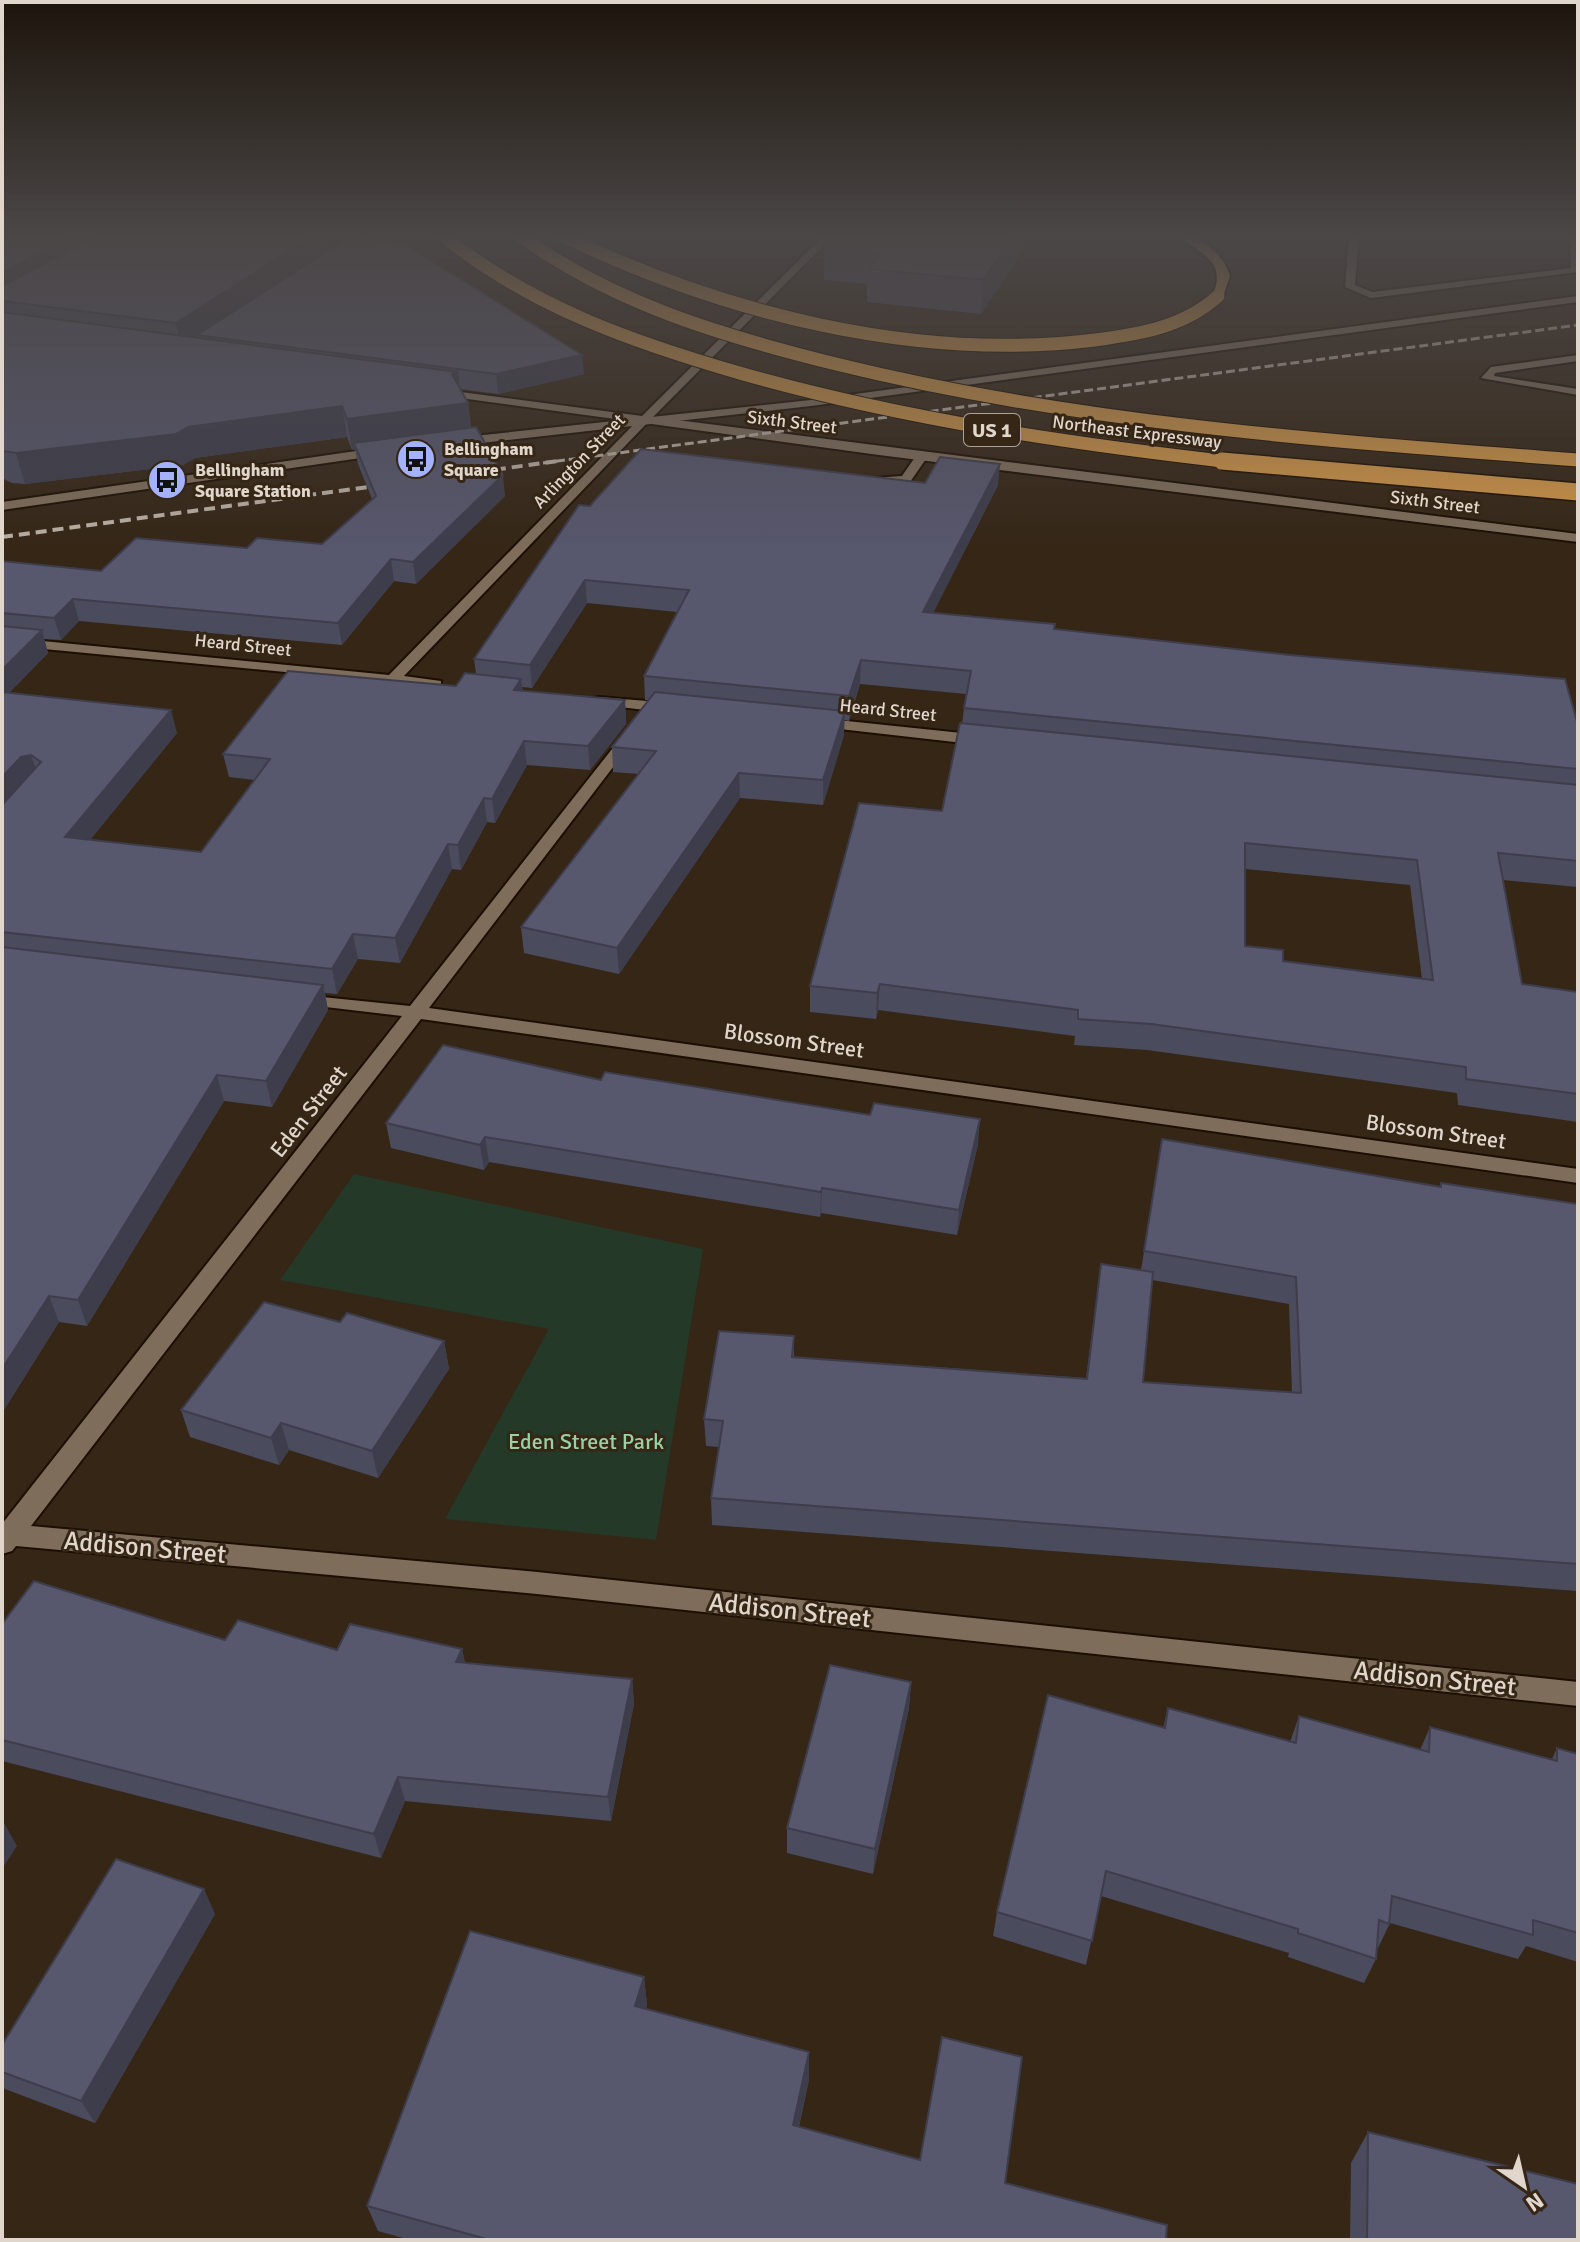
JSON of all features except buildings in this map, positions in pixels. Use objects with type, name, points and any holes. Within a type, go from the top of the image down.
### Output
[{"type":"highway","name":"Northeast Expressway","points":[[636,340],[721,369],[847,402],[1043,439],[1183,457],[1578,492]]},
{"type":"highway","name":"Northeast Expressway","points":[[750,340],[919,383],[1040,405],[1176,423],[1578,460]]},
{"type":"highway","points":[[932,340],[1041,345],[1094,340]]},
{"type":"street","name":"Arlington Street","points":[[392,680],[725,340]]},
{"type":"street","points":[[441,444],[852,398],[1269,340]]},
{"type":"street","points":[[1578,358],[1491,370],[1487,378],[1578,392]]},
{"type":"street","name":"Sixth Street","points":[[417,389],[1578,538]]},
{"type":"street","points":[[2,506],[400,449]]},
{"type":"street","points":[[866,480],[881,483],[906,479],[922,456]]},
{"type":"street","name":"Heard Street","points":[[2,641],[453,686]]},
{"type":"street","points":[[576,698],[684,709]]},
{"type":"street","name":"Eden Street","points":[[5,1538],[652,706]]},
{"type":"street","name":"Heard Street","points":[[809,722],[997,742]]},
{"type":"street","name":"Blossom Street","points":[[277,995],[1578,1176]]},
{"type":"street","name":"Addison Street","points":[[5,1538],[537,1583],[1578,1694]]},
{"type":"green space","name":"Eden Street Park","points":[[354,1174],[703,1249],[656,1540],[445,1519],[549,1329],[280,1280]]},
{"type":"railway","points":[[558,461],[1468,340]]},
{"type":"railway","points":[[478,472],[558,461]]},
{"type":"railway","points":[[543,463],[558,461]]},
{"type":"railway","points":[[2,537],[390,484]]},
{"type":"place","name":"Bellingham Square","points":[[416,459]]},
{"type":"place","name":"Bellingham Square Station","points":[[167,480]]}]
